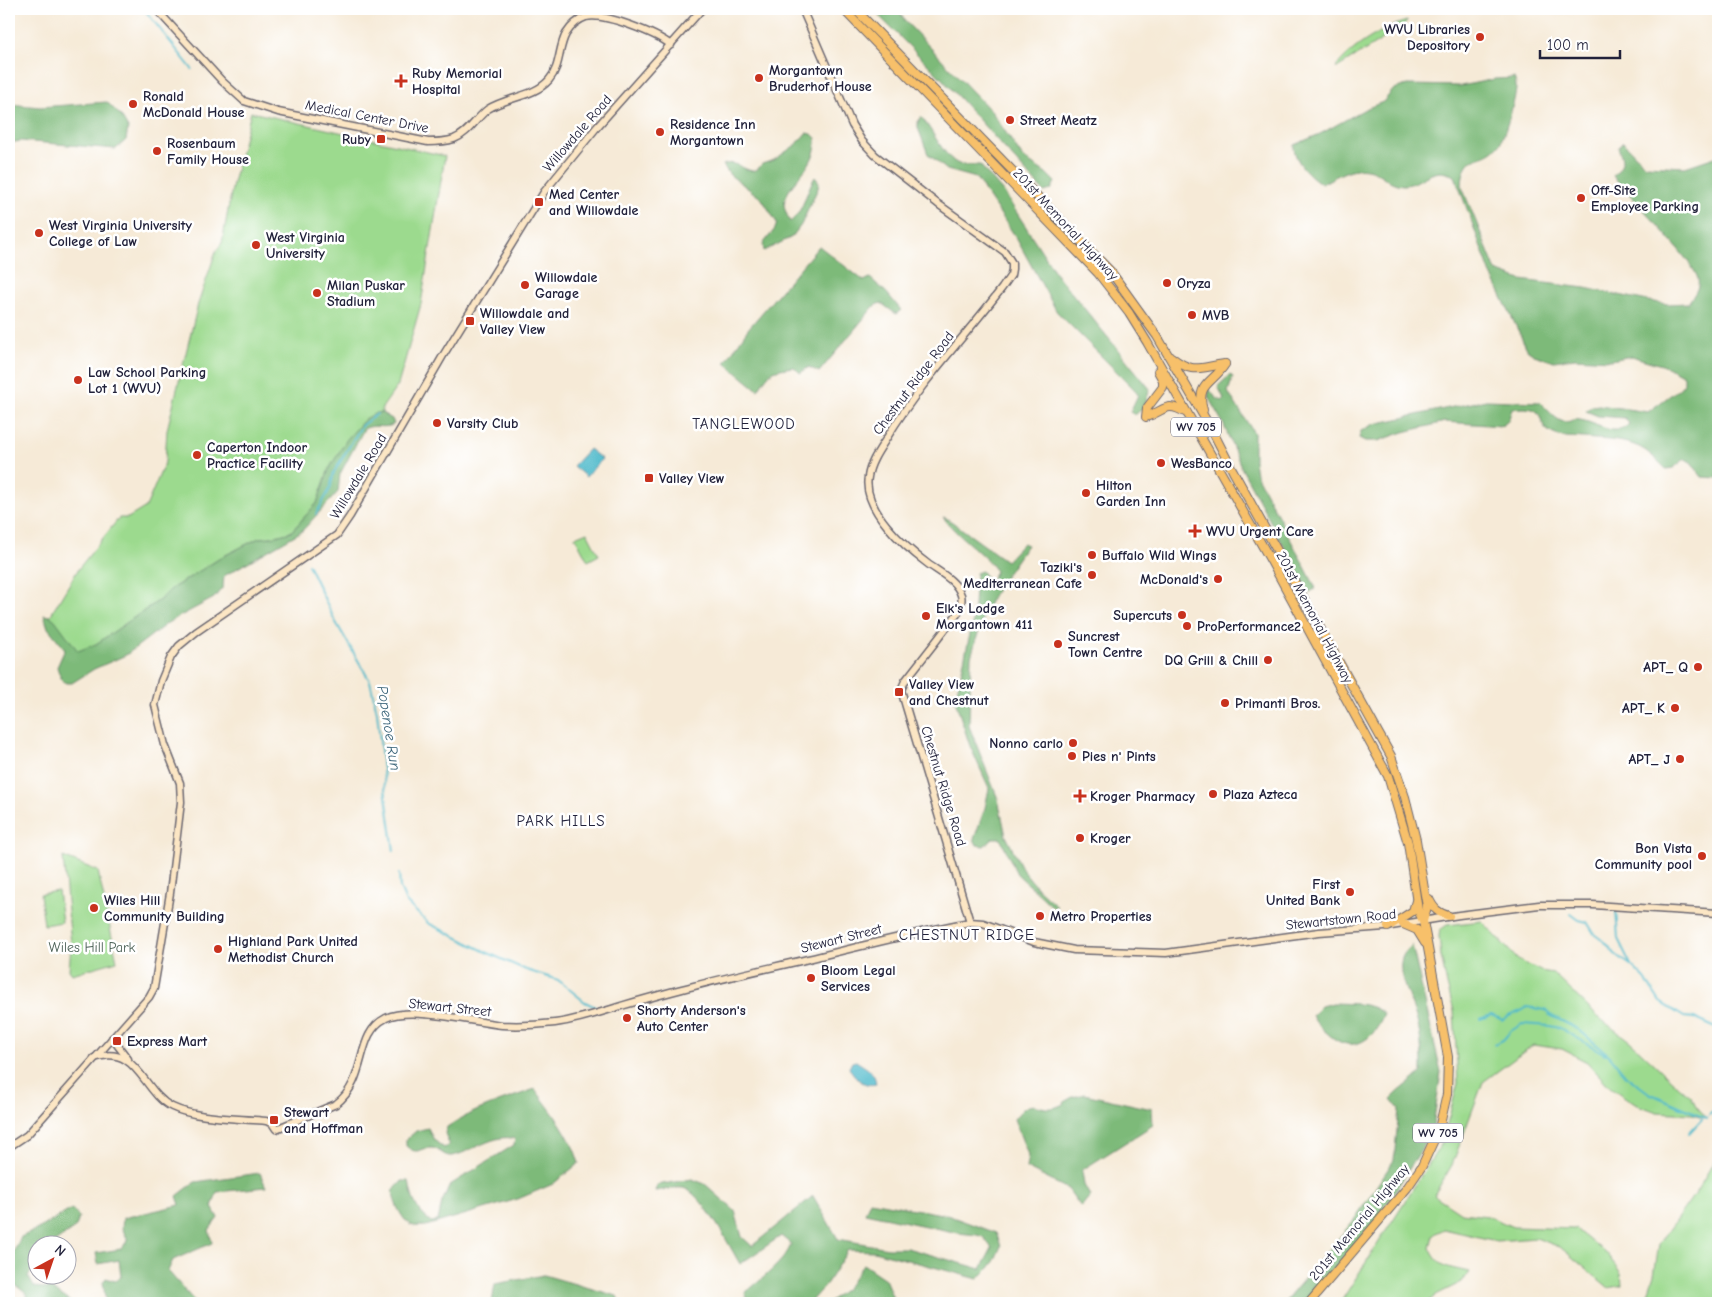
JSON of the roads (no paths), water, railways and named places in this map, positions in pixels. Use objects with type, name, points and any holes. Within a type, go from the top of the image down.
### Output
[{"type":"main road","name":"201st Memorial Highway","points":[[843,9],[1098,273],[1137,326],[1271,561],[1388,776],[1408,843],[1418,910],[1423,921],[1429,952],[1448,1057],[1447,1094],[1439,1129],[1422,1166],[1406,1188],[1309,1303]]},
{"type":"main road","name":"201st Memorial Highway","points":[[856,9],[1111,272],[1157,336],[1213,432],[1391,756],[1412,822],[1427,907],[1423,921]]},
{"type":"main road","points":[[1137,326],[1142,342],[1163,380],[1163,387],[1147,408],[1146,417],[1170,406],[1177,407],[1188,414]]},
{"type":"main road","points":[[1168,355],[1188,368],[1197,369],[1225,364],[1219,374],[1205,385],[1201,392],[1200,401],[1213,432]]},
{"type":"main road","points":[[1425,890],[1433,907],[1439,913],[1449,916]]},
{"type":"main road","points":[[1388,927],[1413,910],[1416,904],[1416,892]]},
{"type":"main road","points":[[1403,924],[1417,930],[1429,952]]},
{"type":"street","name":"Medical Center Drive","points":[[156,9],[222,81],[244,101],[272,110],[428,142],[447,141],[456,138],[469,129],[489,109],[502,102],[538,89],[545,84],[555,70],[567,33],[577,21],[588,17],[605,18],[662,38],[671,45]]},
{"type":"street","name":"Willowdale Road","points":[[94,1058],[154,988],[170,893],[182,802],[180,783],[156,715],[155,705],[166,666],[179,646],[196,632],[337,535],[471,310],[535,205],[555,176],[702,9]]},
{"type":"street","name":"Chestnut Ridge Road","points":[[802,9],[852,125],[867,148],[938,204],[1000,248],[1010,257],[1012,263],[1011,275],[1002,288],[900,416],[876,456],[867,478],[867,489],[873,506],[890,529],[914,552],[950,581],[962,596],[962,604],[958,613],[909,675],[901,690],[970,922]]},
{"type":"street","name":"Stewartstown Road","points":[[970,922],[983,923],[1034,942],[1074,950],[1166,953],[1319,932],[1388,927],[1509,908],[1566,904],[1718,913]]},
{"type":"street","name":"Stewart Street","points":[[94,1058],[104,1054],[114,1055],[132,1064],[158,1096],[170,1106],[179,1110],[214,1117],[266,1121],[272,1123],[276,1129],[336,1104],[342,1099],[357,1077],[364,1046],[371,1031],[385,1018],[396,1015],[434,1015],[505,1025],[556,1023],[599,1013],[695,985],[902,935],[970,922]]},
{"type":"street","points":[[112,1038],[132,1064]]},
{"type":"street","points":[[9,1147],[27,1134],[94,1058]]},
{"type":"water","points":[[589,449],[602,459],[586,477],[573,466]]},
{"type":"water","points":[[856,1061],[872,1073],[876,1084],[864,1083],[854,1075],[849,1068],[852,1062]]},
{"type":"waterway","name":"Popenoe Run","points":[[144,9],[192,69]]},
{"type":"waterway","name":"Popenoe Run","points":[[316,514],[330,489],[334,472],[362,425],[377,414]]},
{"type":"waterway","name":"Popenoe Run","points":[[308,564],[334,619],[370,681],[377,712],[394,851]]},
{"type":"waterway","name":"Popenoe Run","points":[[399,874],[400,888],[406,902],[428,923],[526,970],[558,980],[585,1002],[600,1009]]},
{"type":"waterway","points":[[1616,910],[1618,939],[1631,965]]},
{"type":"waterway","points":[[1571,914],[1579,920],[1587,922],[1595,935],[1605,942],[1615,954],[1632,966],[1645,979],[1660,1002],[1684,1017],[1694,1018],[1718,1029]]},
{"type":"waterway","points":[[1480,1019],[1491,1015],[1503,1020],[1527,1007],[1545,1010],[1550,1015],[1578,1029],[1610,1056],[1626,1076],[1649,1093],[1707,1118]]},
{"type":"waterway","points":[[1494,1044],[1503,1040],[1511,1031],[1522,1024],[1550,1026],[1560,1028],[1605,1054]]},
{"type":"waterway","points":[[1709,1115],[1718,1107]]},
{"type":"waterway","points":[[1689,1133],[1702,1119]]},
{"type":"place","name":"WVU Libraries Depository","points":[[1480,37]]},
{"type":"place","name":"Morgantown Bruderhof House","points":[[759,78]]},
{"type":"place","name":"Ruby Memorial Hospital","points":[[401,81]]},
{"type":"place","name":"Ronald McDonald House","points":[[133,104]]},
{"type":"place","name":"Street Meatz","points":[[1010,120]]},
{"type":"place","name":"Residence Inn Morgantown","points":[[660,132]]},
{"type":"place","name":"Ruby","points":[[381,139]]},
{"type":"place","name":"Rosenbaum Family House","points":[[157,151]]},
{"type":"place","name":"Off-Site Employee Parking","points":[[1581,198]]},
{"type":"place","name":"Med Center and Willowdale","points":[[539,202]]},
{"type":"place","name":"West Virginia University College of Law","points":[[39,233]]},
{"type":"place","name":"West Virginia University","points":[[256,245]]},
{"type":"place","name":"Oryza","points":[[1167,283]]},
{"type":"place","name":"Willowdale Garage","points":[[525,285]]},
{"type":"place","name":"Milan Puskar Stadium","points":[[317,293]]},
{"type":"place","name":"MVB","points":[[1192,315]]},
{"type":"place","name":"Willowdale and Valley View","points":[[470,321]]},
{"type":"place","name":"Law School Parking Lot 1 (WVU)","points":[[78,380]]},
{"type":"place","name":"Varsity Club","points":[[437,423]]},
{"type":"place","name":"Caperton Indoor Practice Facility","points":[[197,455]]},
{"type":"place","name":"WesBanco","points":[[1161,463]]},
{"type":"place","name":"Valley View","points":[[649,478]]},
{"type":"place","name":"Hilton Garden Inn","points":[[1086,493]]},
{"type":"place","name":"WVU Urgent Care","points":[[1195,531]]},
{"type":"place","name":"Buffalo Wild Wings","points":[[1092,555]]},
{"type":"place","name":"Taziki's Mediterranean Cafe","points":[[1092,575]]},
{"type":"place","name":"McDonald's","points":[[1218,579]]},
{"type":"place","name":"Supercuts","points":[[1182,615]]},
{"type":"place","name":"Elk's Lodge Morgantown 411","points":[[926,616]]},
{"type":"place","name":"ProPerformance2","points":[[1187,626]]},
{"type":"place","name":"Suncrest Town Centre","points":[[1058,644]]},
{"type":"place","name":"DQ Grill & Chill","points":[[1268,660]]},
{"type":"place","name":"APT_ Q","points":[[1698,667]]},
{"type":"place","name":"Valley View and Chestnut","points":[[899,692]]},
{"type":"place","name":"Primanti Bros.","points":[[1225,703]]},
{"type":"place","name":"APT_ K","points":[[1675,708]]},
{"type":"place","name":"Nonno carlo","points":[[1073,743]]},
{"type":"place","name":"Pies n' Pints","points":[[1072,756]]},
{"type":"place","name":"APT_ J","points":[[1680,759]]},
{"type":"place","name":"Plaza Azteca","points":[[1213,794]]},
{"type":"place","name":"Kroger Pharmacy","points":[[1080,796]]},
{"type":"place","name":"Kroger","points":[[1080,838]]},
{"type":"place","name":"Bon Vista Community pool","points":[[1702,856]]},
{"type":"place","name":"First United Bank","points":[[1350,892]]},
{"type":"place","name":"Wiles Hill Community Building","points":[[94,908]]},
{"type":"place","name":"Metro Properties","points":[[1040,916]]},
{"type":"place","name":"Highland Park United Methodist Church","points":[[218,949]]},
{"type":"place","name":"Bloom Legal Services","points":[[811,978]]},
{"type":"place","name":"Shorty Anderson's Auto Center","points":[[627,1018]]},
{"type":"place","name":"Express Mart","points":[[117,1041]]},
{"type":"place","name":"Stewart and Hoffman","points":[[274,1120]]},
{"type":"district","name":"TANGLEWOOD","points":[[744,424]]},
{"type":"district","name":"PARK HILLS","points":[[561,821]]},
{"type":"district","name":"CHESTNUT RIDGE","points":[[967,935]]},
{"type":"park label","name":"Wiles Hill Park","points":[[92,947]]}]
